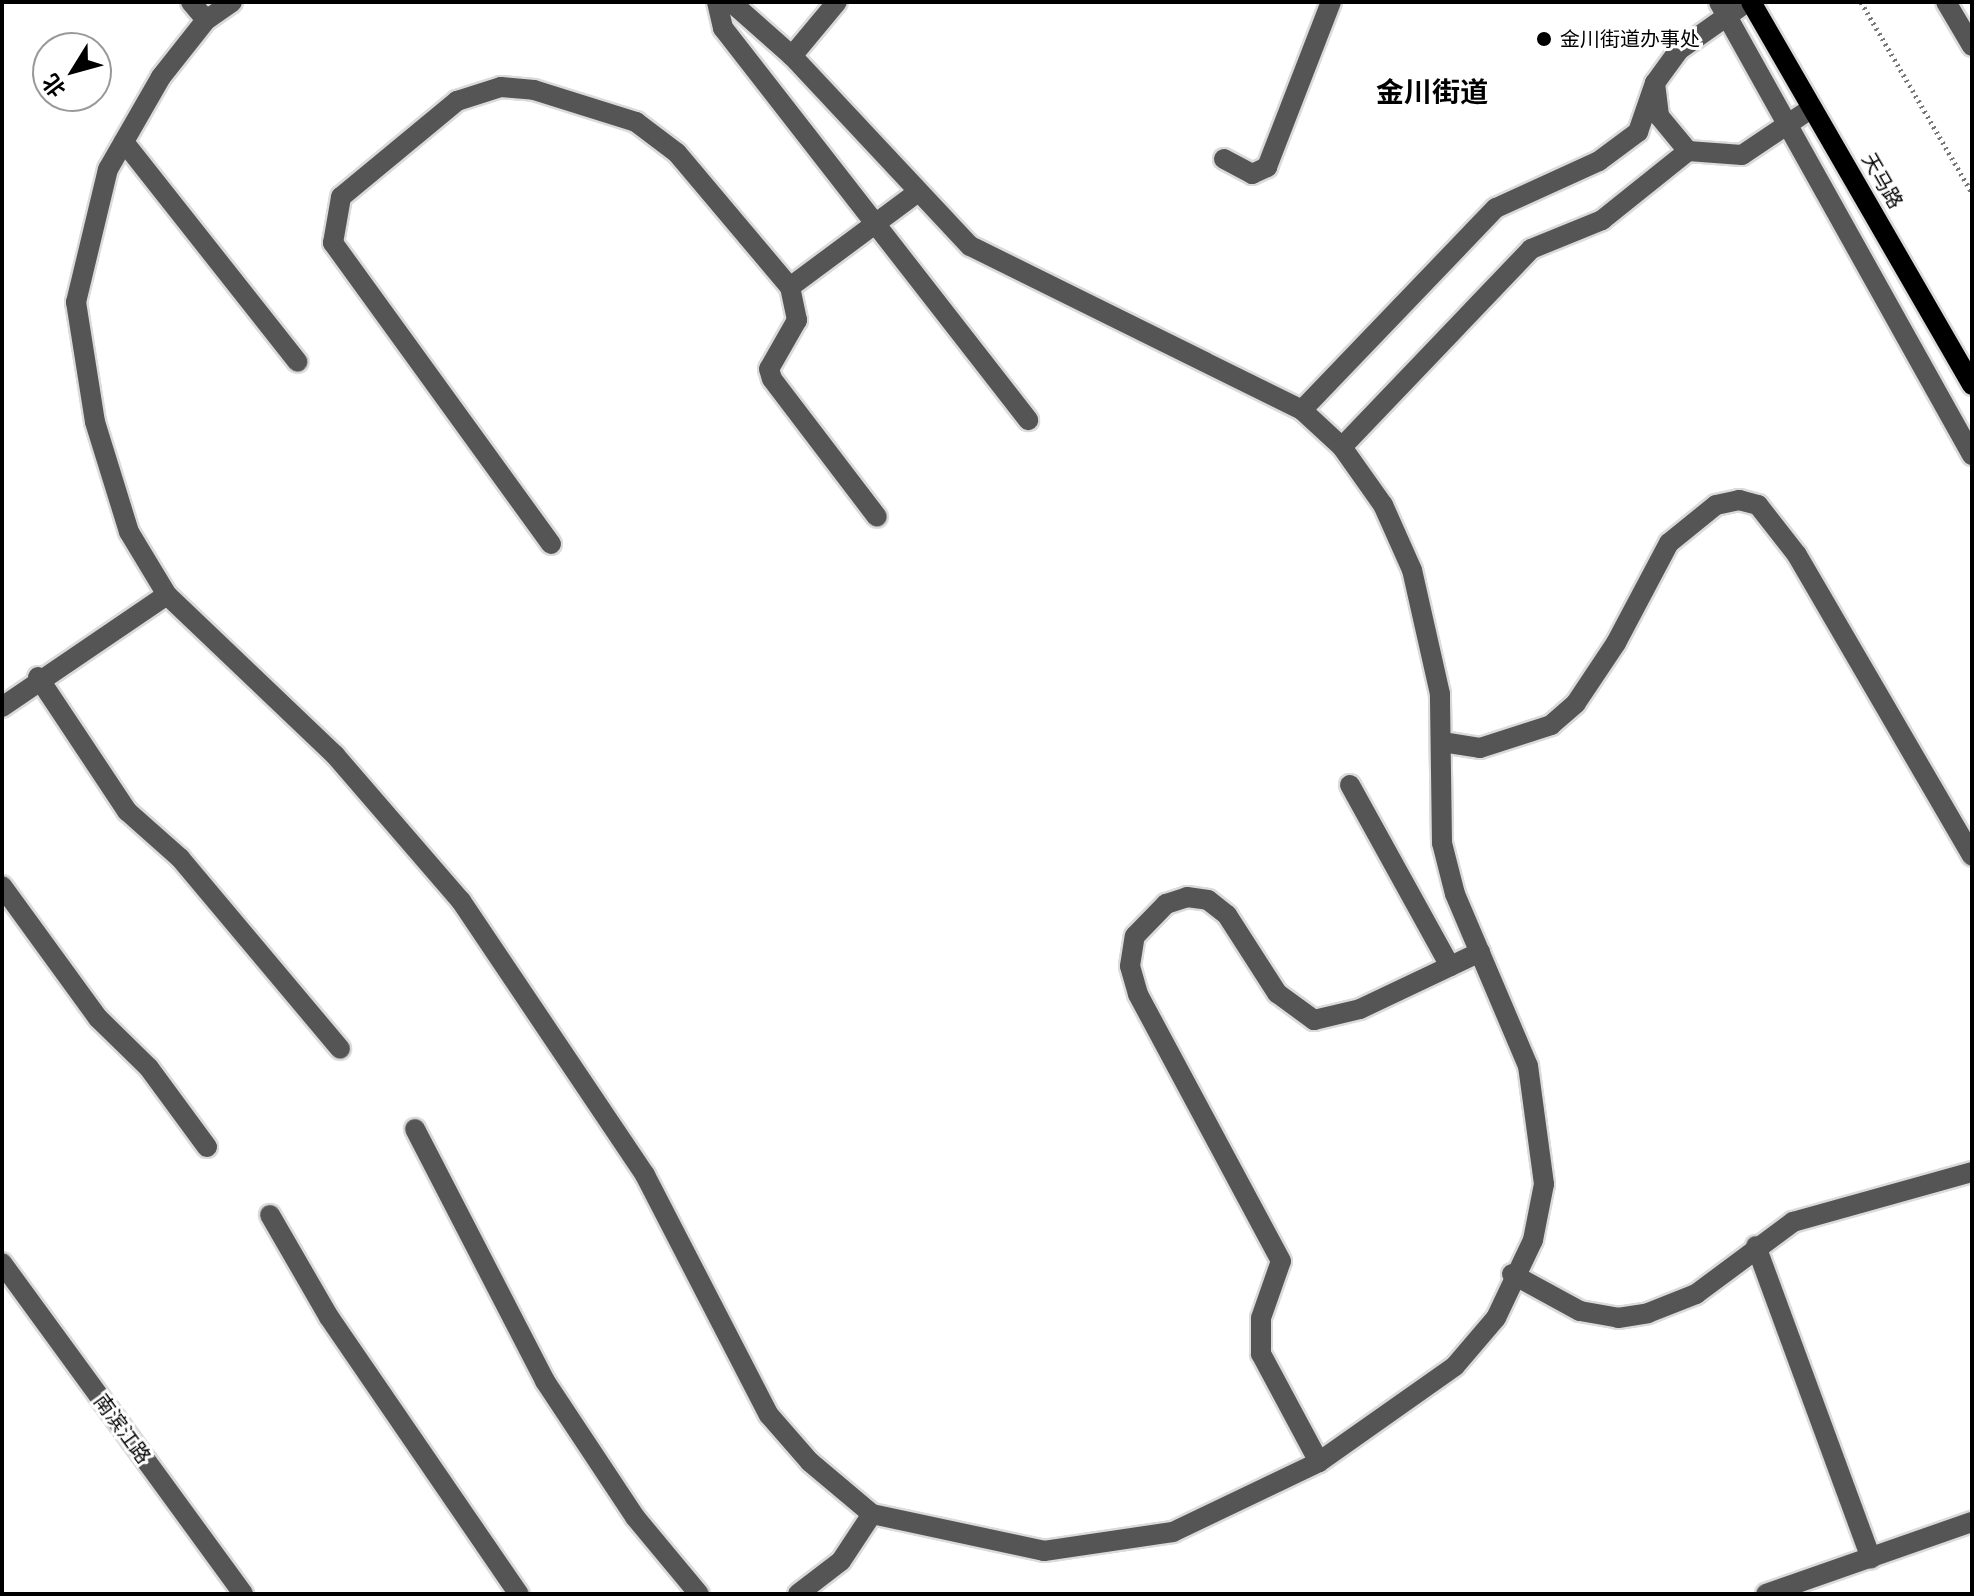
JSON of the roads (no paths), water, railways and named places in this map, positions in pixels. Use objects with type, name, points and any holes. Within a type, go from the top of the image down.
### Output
[{"type":"main road","name":"天马路","points":[[1749,2],[1972,385]]},
{"type":"street","points":[[191,2],[208,12]]},
{"type":"street","points":[[232,2],[208,12],[108,169],[76,302],[99,436],[129,532],[167,595],[335,755],[461,901],[645,1175],[769,1415],[810,1462],[872,1514],[1044,1551],[1091,1549],[1173,1532],[1319,1462],[1455,1366],[1496,1318],[1512,1274],[1533,1240],[1544,1184],[1528,1066],[1480,952],[1442,843],[1440,694],[1412,570],[1383,505],[1342,447],[1302,410],[970,246],[792,56],[731,2]]},
{"type":"street","points":[[717,2],[723,28],[1028,420]]},
{"type":"street","points":[[792,56],[837,2]]},
{"type":"street","points":[[1224,159],[1252,174],[1267,167],[1331,2]]},
{"type":"street","points":[[1302,410],[1496,208],[1599,161],[1638,132],[1655,83],[1679,50],[1724,9],[1749,2]]},
{"type":"street","points":[[1946,2],[1972,46]]},
{"type":"street","points":[[1724,9],[1785,126],[1972,455]]},
{"type":"street","points":[[1655,83],[1659,116],[1688,151]]},
{"type":"street","points":[[551,544],[339,260],[333,216],[341,197],[457,101],[501,87],[534,90],[661,137],[790,287],[797,320],[769,369],[772,379],[877,517]]},
{"type":"street","points":[[1342,447],[1531,249],[1602,220],[1688,151],[1742,155],[1812,108]]},
{"type":"street","points":[[124,142],[298,362]]},
{"type":"street","points":[[790,287],[918,192]]},
{"type":"street","points":[[1442,742],[1480,748],[1551,725],[1576,703],[1616,643],[1669,543],[1716,505],[1739,500],[1758,505],[1797,555],[1972,856]]},
{"type":"street","points":[[2,707],[38,677],[167,595]]},
{"type":"street","points":[[38,677],[127,811],[180,858],[340,1049]]},
{"type":"street","points":[[1350,785],[1450,966]]},
{"type":"street","points":[[2,886],[98,1018],[149,1068],[207,1147]]},
{"type":"street","points":[[1319,1462],[1261,1354],[1261,1318],[1281,1261],[1138,994],[1130,966],[1135,936],[1166,904],[1208,900],[1227,915],[1277,993],[1314,1020],[1360,1009],[1480,952]]},
{"type":"street","points":[[415,1129],[545,1381],[635,1517],[699,1594]]},
{"type":"street","points":[[1512,1274],[1580,1311],[1618,1318],[1696,1294],[1756,1246],[1807,1217],[1972,1172]]},
{"type":"street","points":[[270,1215],[329,1317],[519,1594]]},
{"type":"street","points":[[1756,1246],[1871,1559]]},
{"type":"street","name":"南滨江路","points":[[2,1263],[243,1594]]},
{"type":"street","points":[[798,1594],[841,1561],[872,1514]]},
{"type":"street","points":[[1766,1594],[1972,1522]]},
{"type":"place","name":"金川街道办事处","points":[[1544,39]]},
{"type":"district","name":"金川街道","points":[[1432,93]]}]
